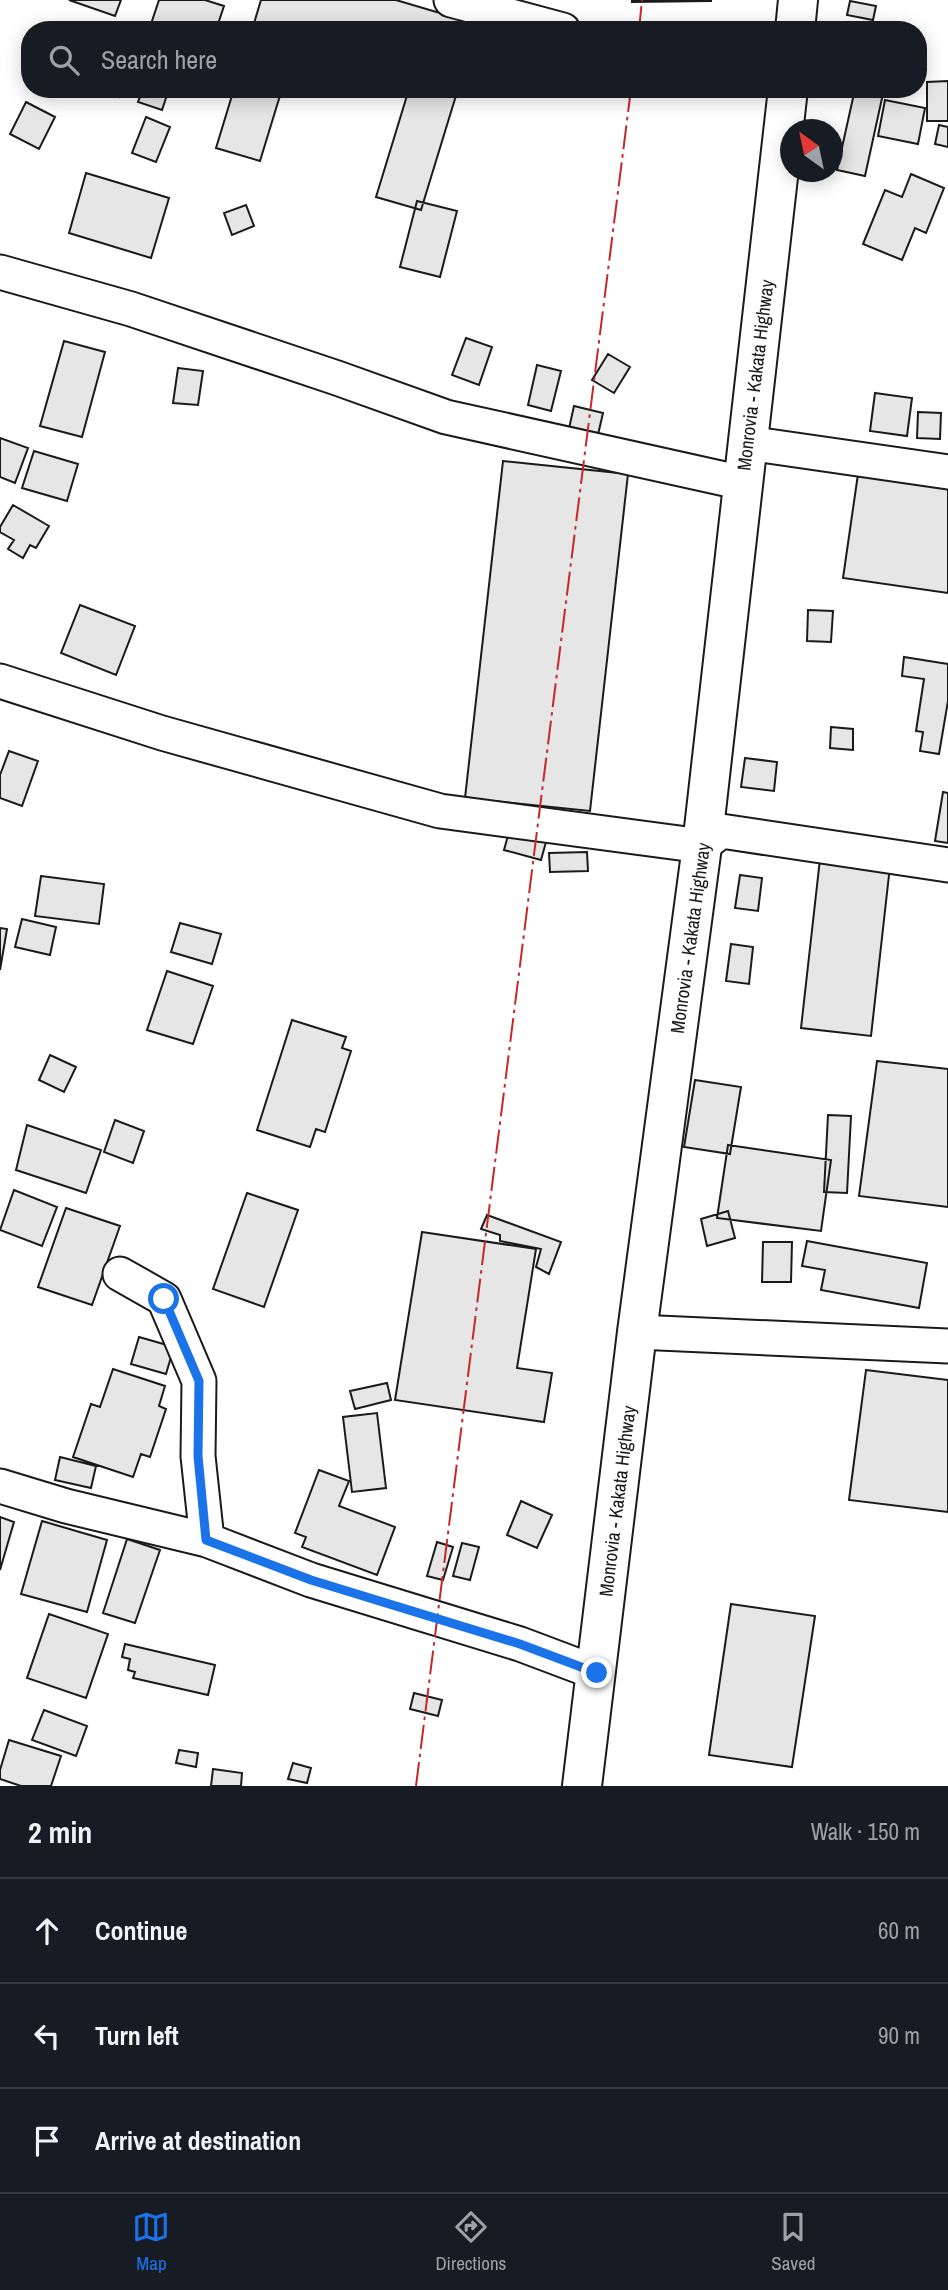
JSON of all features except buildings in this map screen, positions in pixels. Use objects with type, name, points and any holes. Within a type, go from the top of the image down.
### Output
[{"type":"highway","points":[[796,21],[798,0]]},
{"type":"highway","name":"Monrovia - Kakata Highway","points":[[582,1786],[637,1332],[702,846],[787,98]]},
{"type":"street","points":[[451,0],[530,21]]},
{"type":"street","points":[[0,272],[144,314],[446,417],[743,483]]},
{"type":"street","points":[[747,443],[948,472]]},
{"type":"street","points":[[0,681],[162,733],[440,811],[702,846],[721,831],[948,864]]},
{"type":"street","points":[[120,1273],[164,1299],[199,1381],[198,1456],[206,1540]]},
{"type":"street","points":[[637,1332],[948,1346]]},
{"type":"street","points":[[0,1486],[65,1506],[206,1540],[311,1580],[520,1644],[597,1673]]},
{"type":"power","points":[[640,21],[642,0]]},
{"type":"power","points":[[416,1786],[630,98]]},
{"type":"route","points":[[164,1299],[199,1381],[198,1456],[206,1540],[311,1580],[520,1644],[597,1673]]}]
